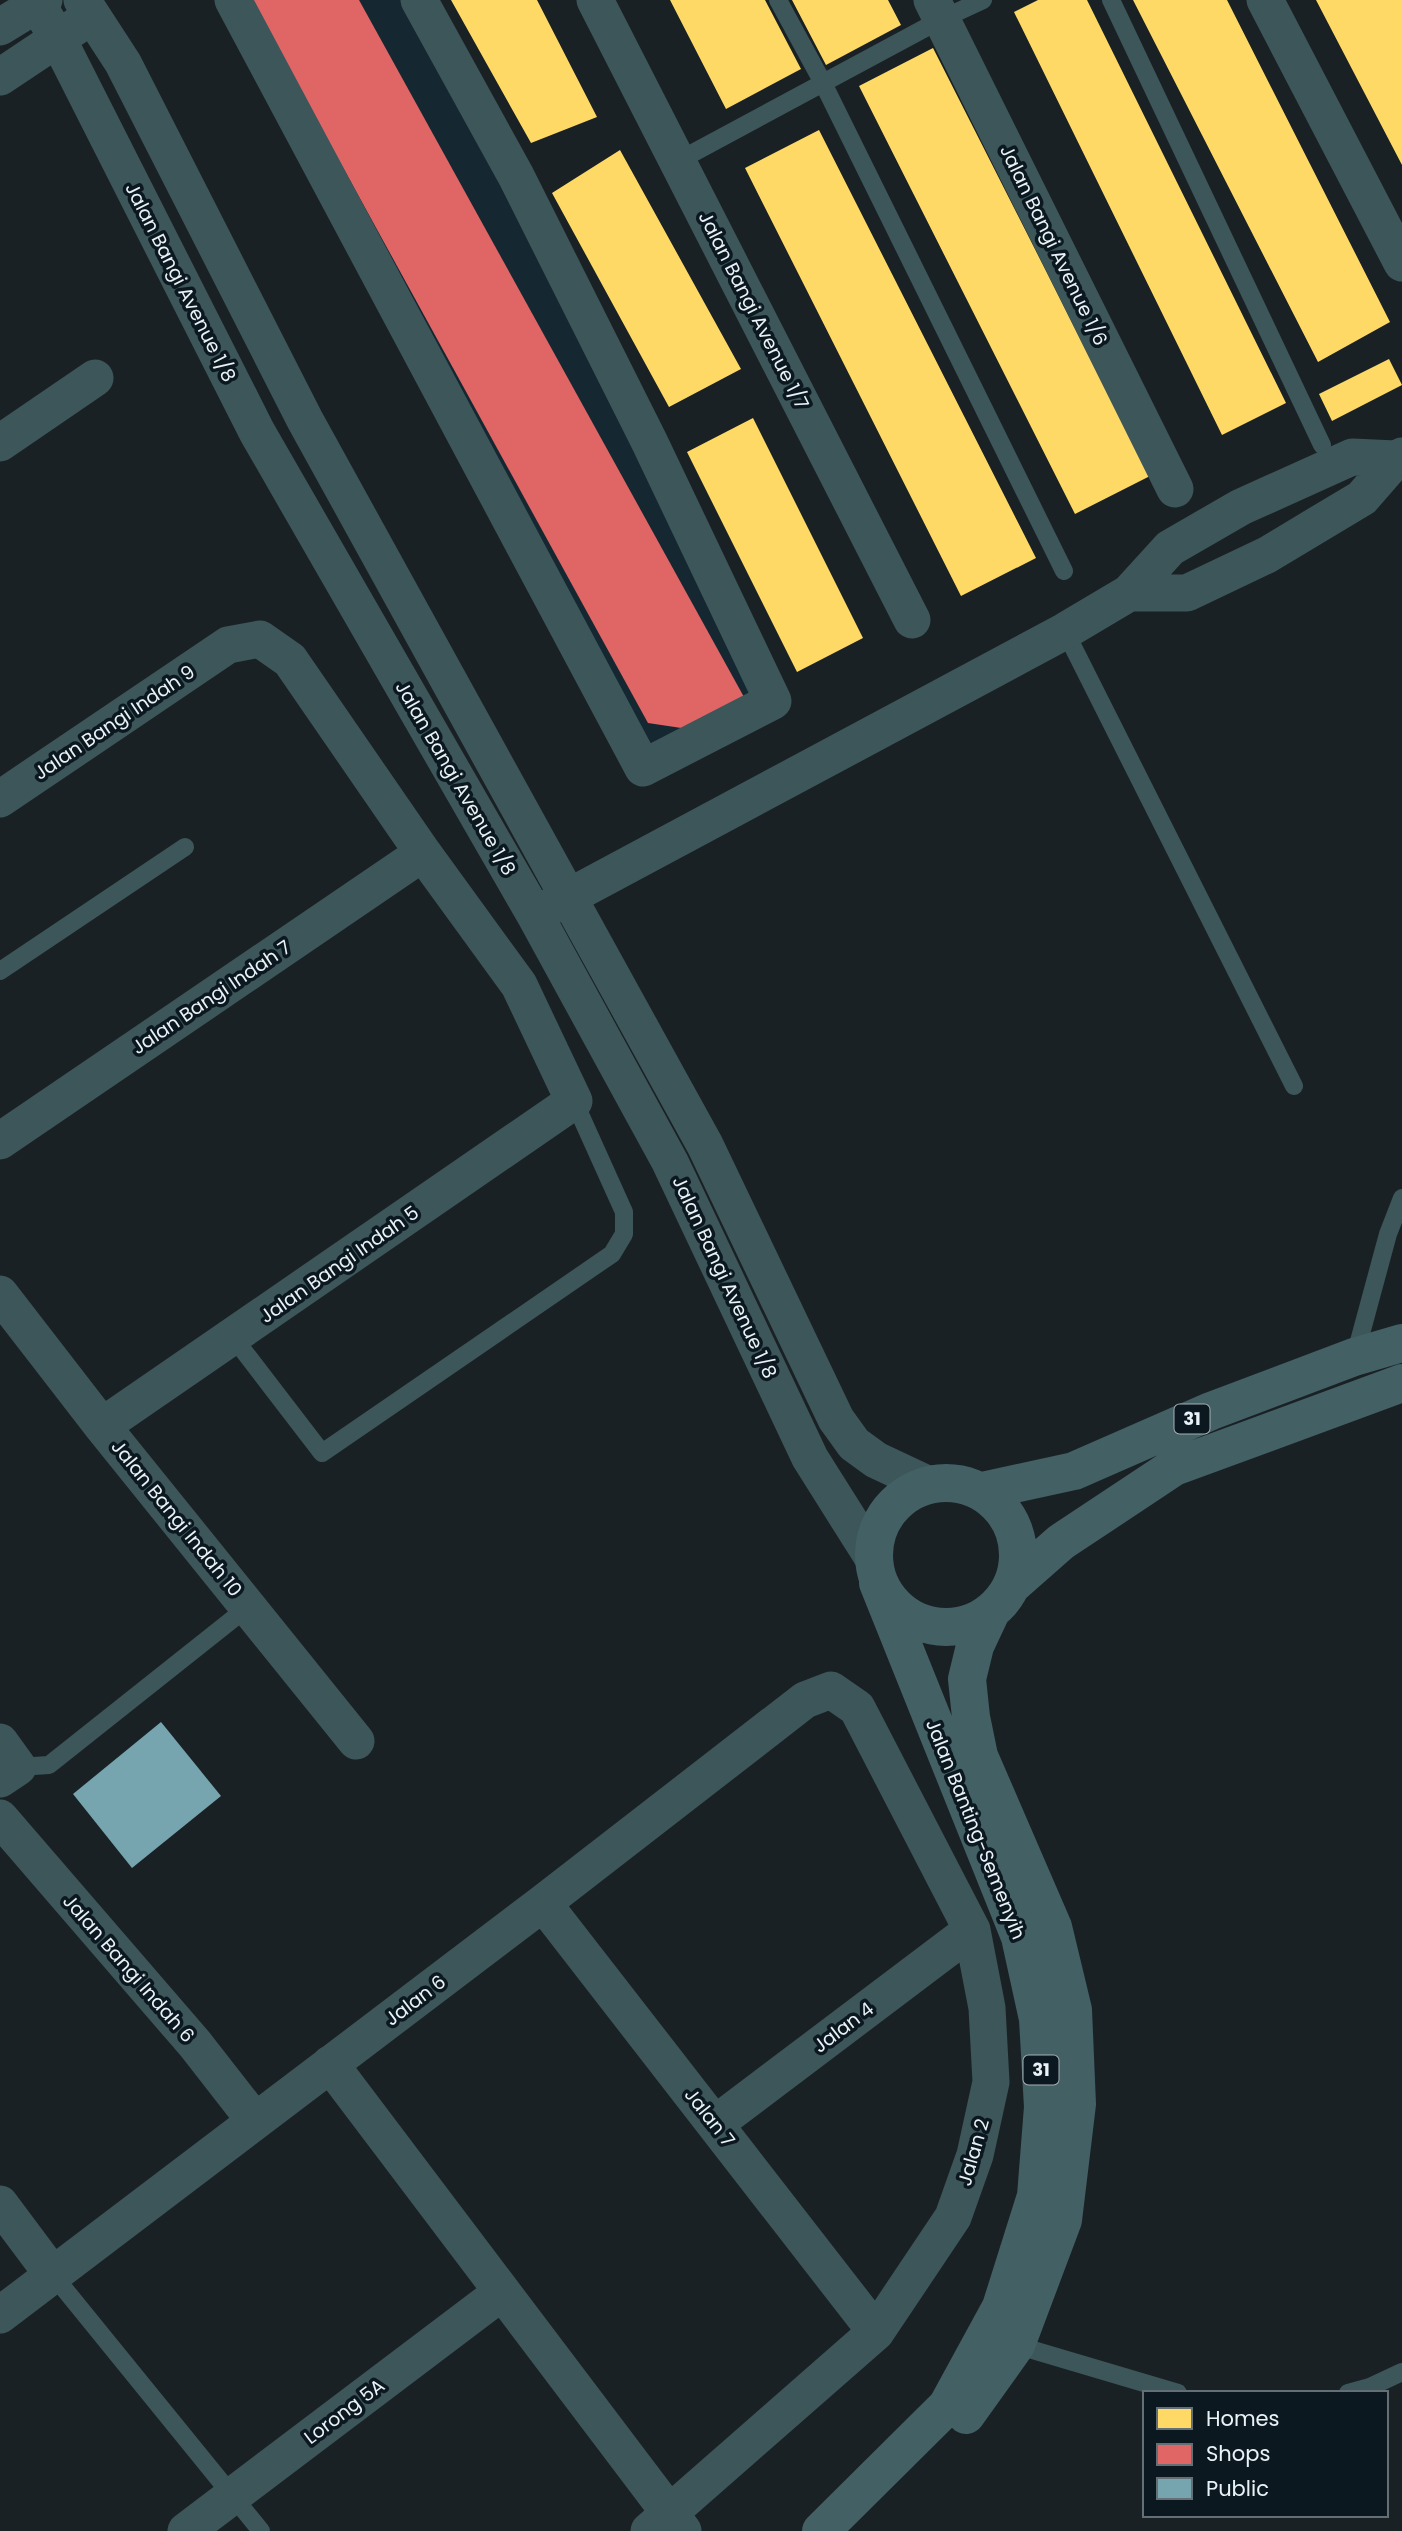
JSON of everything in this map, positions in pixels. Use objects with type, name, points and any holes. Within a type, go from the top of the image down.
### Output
[{"type":"main road","name":"31","points":[[982,1491],[1074,1471],[1211,1411],[1354,1357],[1402,1343]]},
{"type":"main road","name":"Jalan Banting-Semenyih","points":[[828,2526],[950,2438],[1016,2345],[1063,2220],[1077,2104],[1073,2010],[1052,1927],[979,1756],[967,1679],[975,1646],[1001,1599],[1061,1542],[1174,1467],[1402,1382]]},
{"type":"main road","points":[[955,1482],[982,1491],[1003,1509],[1015,1533],[1018,1560],[1001,1599],[960,1626],[927,1626],[898,1610],[875,1571],[887,1511],[927,1484],[955,1482]]},
{"type":"main road","name":"Jalan Banting-Semenyih","points":[[828,2526],[947,2406],[1002,2307],[1036,2196],[1043,2107],[1038,2019],[1020,1937],[875,1571]]},
{"type":"street","points":[[233,0],[643,768],[773,701],[649,441],[516,176],[419,0]]},
{"type":"street","name":"Jalan Bangi Avenue 1/7","points":[[595,0],[912,620]]},
{"type":"street","points":[[1265,0],[1402,263]]},
{"type":"street","points":[[0,27],[39,1]]},
{"type":"street","name":"Jalan Bangi Avenue 1/8","points":[[39,1],[257,432],[534,915],[670,1162],[810,1458],[875,1571]]},
{"type":"street","points":[[0,77],[58,39],[91,5]]},
{"type":"street","name":"Jalan Bangi Avenue 1/8","points":[[91,5],[305,420],[705,1145],[836,1419],[853,1444],[876,1460],[927,1484]]},
{"type":"street","name":"Jalan Bangi Avenue 1/6","points":[[937,9],[1175,489]]},
{"type":"street","points":[[0,443],[95,378]]},
{"type":"street","points":[[534,915],[1065,631],[1129,593],[1170,548],[1241,507],[1352,457],[1399,458]]},
{"type":"street","points":[[1129,593],[1188,593],[1267,555],[1362,498],[1399,458]]},
{"type":"street","name":"Jalan Bangi Indah 9","points":[[0,799],[228,645],[260,639],[290,660],[423,853]]},
{"type":"street","points":[[423,853],[519,985],[574,1101]]},
{"type":"street","name":"Jalan Bangi Indah 7","points":[[0,1141],[423,853]]},
{"type":"street","name":"Jalan Bangi Indah 5","points":[[102,1426],[574,1101]]},
{"type":"street","name":"Jalan Bangi Indah 10","points":[[0,1294],[102,1426],[356,1741]]},
{"type":"street","name":"Jalan 6","points":[[0,2315],[544,1903],[805,1700],[831,1690]]},
{"type":"street","name":"Jalan 2","points":[[667,2526],[876,2332],[953,2217],[975,2155],[991,2082],[987,2008],[972,1930],[857,1708],[831,1690]]},
{"type":"street","name":"Jalan Bangi Indah 6","points":[[0,1818],[195,2045],[255,2120]]},
{"type":"street","name":"Jalan 7","points":[[544,1903],[876,2332]]},
{"type":"street","name":"Jalan 4","points":[[715,2124],[972,1930]]},
{"type":"street","points":[[331,2064],[502,2292],[667,2526]]},
{"type":"street","points":[[0,2204],[53,2275]]},
{"type":"street","name":"Lorong 5A","points":[[186,2531],[502,2292]]},
{"type":"lane","points":[[778,0],[822,83],[1064,571]]},
{"type":"lane","points":[[678,161],[822,83],[937,9],[983,0]]},
{"type":"lane","points":[[1111,0],[1322,445]]},
{"type":"lane","points":[[1065,631],[1294,1086]]},
{"type":"lane","points":[[0,971],[185,847]]},
{"type":"lane","points":[[233,1337],[322,1453],[612,1254],[624,1234],[624,1212],[574,1101]]},
{"type":"lane","points":[[1354,1357],[1388,1234],[1402,1199]]},
{"type":"lane","points":[[6,1763],[49,1765],[248,1606]]},
{"type":"lane","points":[[53,2275],[261,2531]]},
{"type":"lane","points":[[1016,2345],[1171,2391]]},
{"type":"lane","points":[[1355,2391],[1402,2372]]},
{"type":"shaded area","points":[[240,0],[405,0],[528,227],[757,698],[650,750]]},
{"type":"building: Homes","points":[[451,0],[537,0],[597,117],[531,143]]},
{"type":"building: Homes","points":[[670,0],[765,0],[801,69],[726,109]]},
{"type":"building: Homes","points":[[792,0],[888,0],[901,25],[826,65]]},
{"type":"building: Homes","points":[[1038,0],[1087,0],[1286,403],[1222,435],[1014,12]]},
{"type":"building: Homes","points":[[1133,0],[1227,0],[1390,322],[1318,362]]},
{"type":"building: Homes","points":[[1316,0],[1402,0],[1402,165]]},
{"type":"building: Homes","points":[[933,48],[1150,476],[1075,514],[859,86]]},
{"type":"building: Homes","points":[[819,130],[1036,558],[961,596],[745,168]]},
{"type":"building: Homes","points":[[620,150],[741,369],[669,407],[552,193]]},
{"type":"building: Homes","points":[[1389,359],[1402,385],[1332,421],[1319,394]]},
{"type":"building: Homes","points":[[753,418],[863,638],[797,672],[687,452]]},
{"type":"building: Shops","points":[[251,0],[359,0],[744,697],[688,729],[648,723]]},
{"type":"building: Public","points":[[161,1722],[221,1796],[132,1868],[73,1794]]}]
